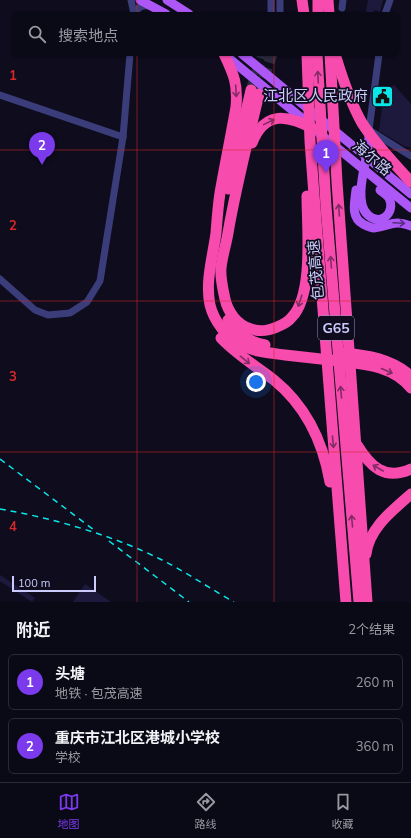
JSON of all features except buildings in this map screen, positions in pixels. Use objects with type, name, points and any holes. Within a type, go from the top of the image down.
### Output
[{"type":"highway","points":[[302,0],[305,12]]},
{"type":"highway","points":[[305,12],[306,0]]},
{"type":"highway","points":[[318,0],[318,12]]},
{"type":"highway","points":[[328,0],[329,12]]},
{"type":"highway","points":[[225,56],[236,80],[237,93],[210,267],[208,290],[213,314],[224,331],[242,346],[255,350],[297,356],[381,359],[392,363],[411,376]]},
{"type":"highway","name":"包茂高速","points":[[307,56],[307,81],[314,195],[346,602]]},
{"type":"highway","name":"包茂高速","points":[[318,56],[326,206],[359,602]]},
{"type":"highway","points":[[330,56],[367,602]]},
{"type":"highway","points":[[336,56],[352,104],[362,122],[375,141],[411,182]]},
{"type":"highway","points":[[221,270],[225,299],[229,310],[235,319],[244,327],[258,331],[268,331],[280,326],[292,318],[300,305],[306,279],[308,257],[305,111],[307,81]]},
{"type":"highway","points":[[216,234],[255,92],[218,287],[219,300],[224,313],[230,324],[247,339],[257,343],[357,358],[390,372],[407,383],[411,388]]},
{"type":"highway","points":[[228,234],[240,200],[252,144],[260,128],[266,122],[281,118],[289,118],[318,132]]},
{"type":"highway","points":[[210,267],[203,290],[204,306],[213,328],[228,345],[288,392],[309,419],[316,435],[327,465],[332,490],[342,602]]},
{"type":"highway","points":[[356,443],[365,457],[377,469],[392,474],[411,469]]},
{"type":"highway","points":[[364,570],[367,548],[373,533],[382,522],[411,494]]},
{"type":"main road","points":[[140,0],[162,12]]},
{"type":"main road","points":[[167,0],[186,12]]},
{"type":"main road","name":"海尔路","points":[[226,56],[346,154],[368,175],[411,208]]},
{"type":"main road","name":"海尔路","points":[[244,56],[375,166],[411,194]]},
{"type":"main road","points":[[368,175],[388,198],[390,206],[389,214],[385,218],[377,220],[368,216],[363,208],[361,200],[361,189],[369,130]]},
{"type":"main road","points":[[369,130],[364,144],[357,185],[354,208],[355,215],[359,222],[368,227],[374,228],[399,222],[411,226]]},
{"type":"street","points":[[131,0],[134,12]]},
{"type":"street","points":[[271,0],[271,12]]},
{"type":"street","points":[[280,0],[280,12]]},
{"type":"street","points":[[342,8],[343,0]]},
{"type":"street","points":[[386,12],[390,0]]},
{"type":"street","points":[[136,12],[142,6],[152,6]]},
{"type":"street","points":[[0,279],[36,310],[48,315],[70,313],[87,302],[100,281],[123,137],[130,56]]},
{"type":"street","points":[[379,56],[369,130],[411,156]]},
{"type":"street","points":[[0,95],[123,137]]},
{"type":"tunnel","points":[[251,90],[262,56]]},
{"type":"tunnel","points":[[259,94],[271,56]]},
{"type":"railway","points":[[0,459],[94,530]]},
{"type":"railway","points":[[0,509],[61,522],[122,542],[170,564],[234,602]]},
{"type":"railway","points":[[109,541],[189,602]]},
{"type":"place","name":"江北区人民政府","points":[[383,96]]},
{"type":"place","name":"重庆市江北区港城小学校","points":[[42,165]]},
{"type":"place","name":"头塘","points":[[326,173]]}]
